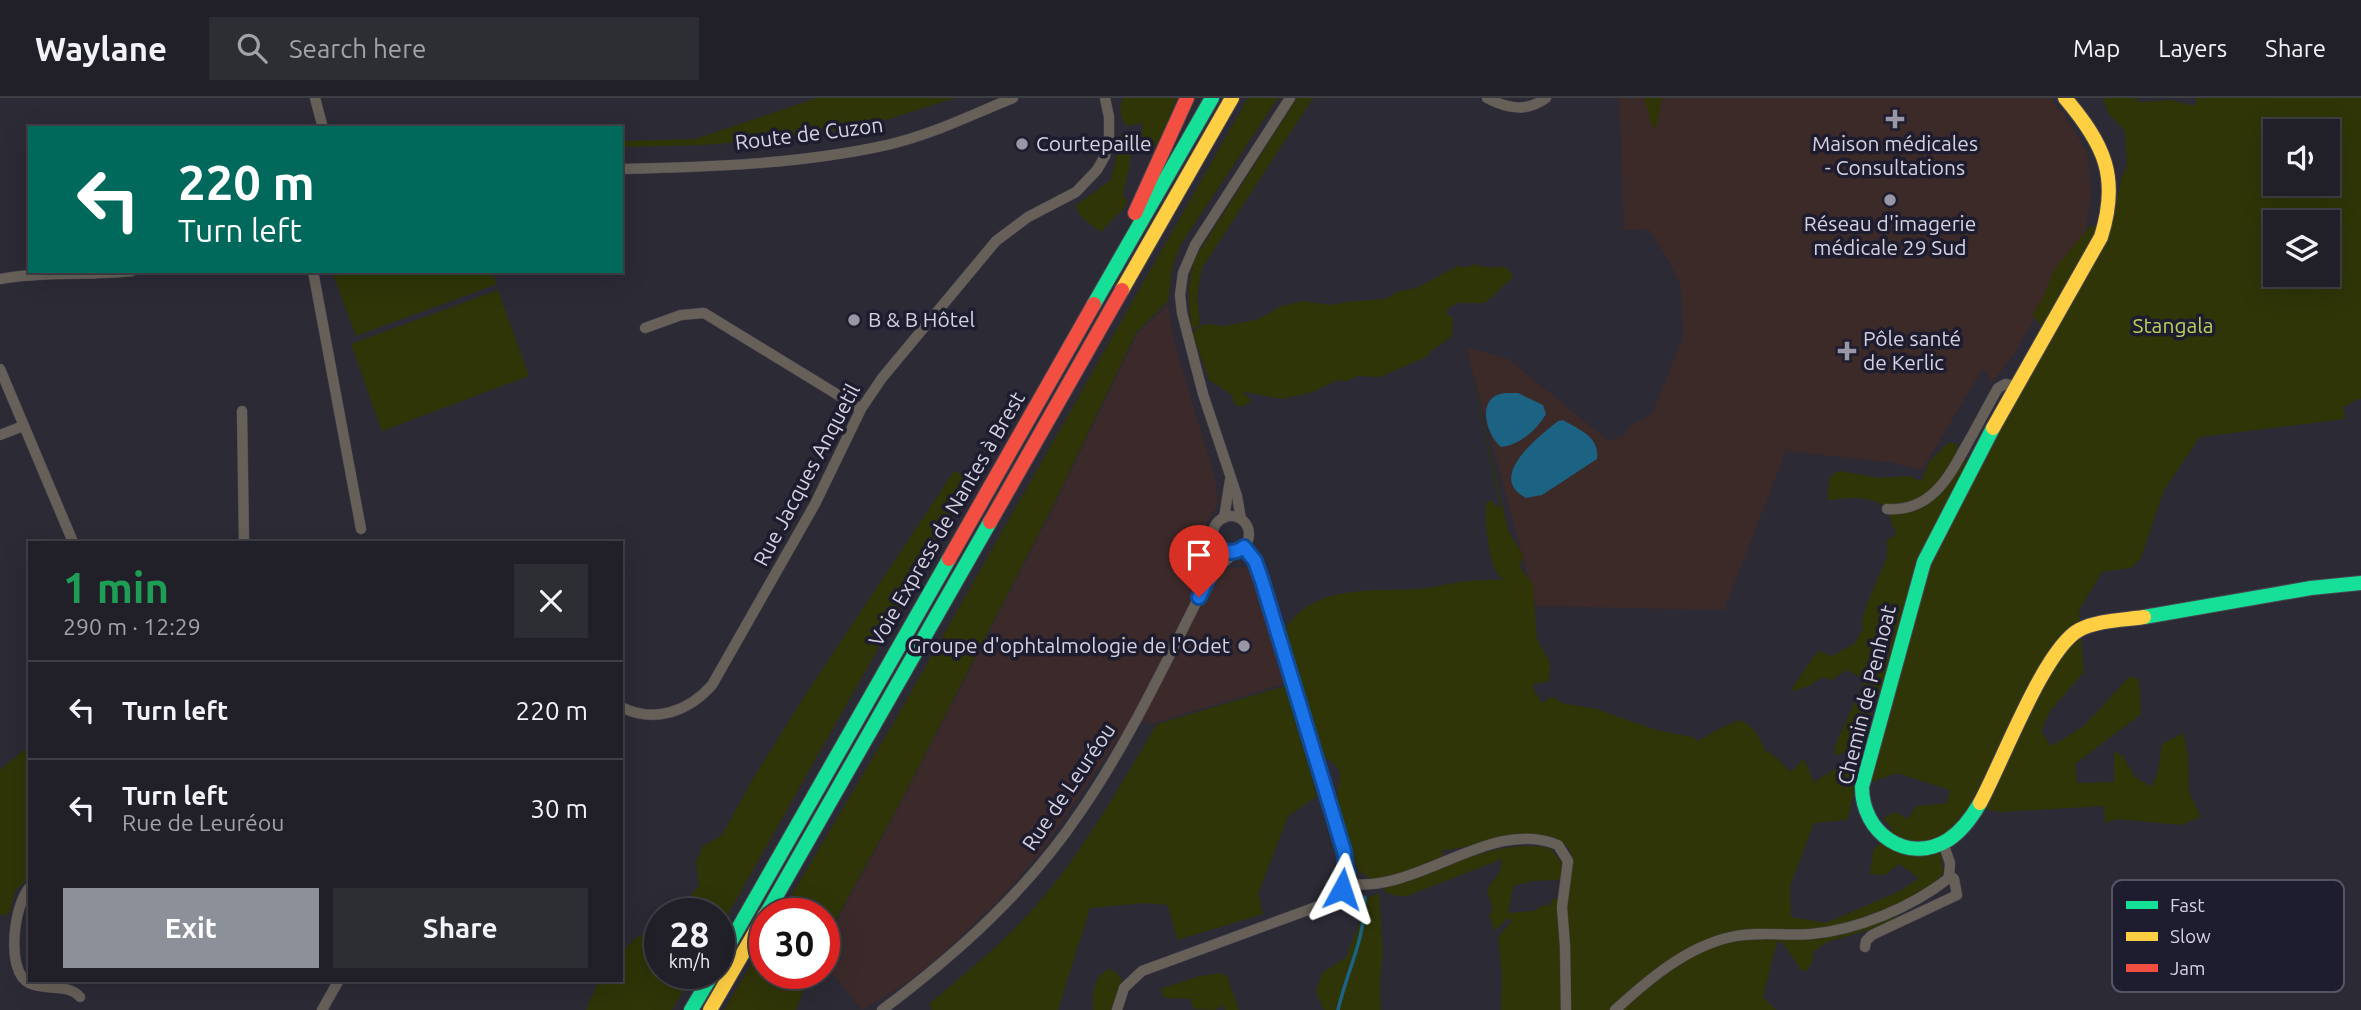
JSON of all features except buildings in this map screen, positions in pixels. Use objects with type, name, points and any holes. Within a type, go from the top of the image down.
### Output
[{"type":"main road","points":[[1076,337],[1187,98]]},
{"type":"main road","name":"Voie Express de Nantes à Brest","points":[[735,934],[1212,98]]},
{"type":"main road","name":"Voie Express de Nantes à Brest","points":[[774,898],[1232,98]]},
{"type":"main road","name":"Chemin de Penhoat","points":[[1943,843],[1925,848],[1910,847],[1883,835],[1867,818],[1862,800],[1863,782],[1924,562],[2015,386],[2101,237],[2112,204],[2111,179],[2105,157],[2066,98]]},
{"type":"main road","points":[[1943,843],[1958,833],[1976,810],[2049,663],[2060,646],[2076,630],[2088,625],[2196,610],[2311,588],[2361,583]]},
{"type":"main road","name":"Voie Express de Nantes à Brest","points":[[710,1010],[749,942]]},
{"type":"main road","points":[[691,1010],[703,989]]},
{"type":"street","points":[[315,98],[322,126]]},
{"type":"street","name":"Route de Cuzon","points":[[623,169],[774,161],[830,155],[902,141],[959,122],[993,102],[1013,98]]},
{"type":"street","name":"Rue Jacques Anquetil","points":[[623,708],[650,715],[668,713],[694,702],[712,685],[815,504],[861,409],[882,378],[989,247],[1028,217],[1076,192],[1097,170],[1105,156],[1109,140],[1109,117],[1105,98]]},
{"type":"street","points":[[1239,550],[1249,533],[1241,519],[1237,496],[1190,349],[1182,313],[1181,284],[1195,245],[1290,98]]},
{"type":"street","points":[[1487,98],[1502,105],[1519,108],[1533,106],[1546,98]]},
{"type":"street","points":[[0,279],[32,275],[112,273]]},
{"type":"street","points":[[313,273],[361,529]]},
{"type":"street","points":[[645,328],[681,315],[704,313],[861,409]]},
{"type":"street","points":[[0,369],[73,541]]},
{"type":"street","points":[[1887,509],[1910,508],[1933,495],[1952,472],[1998,388],[2005,384],[2015,386]]},
{"type":"street","points":[[242,411],[244,541]]},
{"type":"street","points":[[0,435],[23,426]]},
{"type":"street","points":[[1224,518],[1230,480]]},
{"type":"street","points":[[1117,1010],[1124,988],[1142,971],[1319,906],[1337,896],[1345,883],[1347,869],[1344,851],[1258,568],[1239,550],[1222,550],[1215,542],[1215,526],[1224,518],[1232,516],[1241,519]]},
{"type":"street","name":"Rue de Leuréou","points":[[883,1010],[975,935],[1016,893],[1068,830],[1132,729],[1209,576],[1215,542]]},
{"type":"street","name":"Rue de Leuréou","points":[[1209,576],[1239,550]]},
{"type":"street","points":[[1345,883],[1379,885],[1509,841],[1538,839],[1558,845],[1568,861],[1562,907],[1566,946],[1566,1010]]},
{"type":"street","points":[[1615,1010],[1673,963],[1707,946],[1741,935],[1811,934],[1860,923],[1891,912],[1949,878],[1950,863],[1943,843]]},
{"type":"street","points":[[1865,947],[1866,941],[1872,935],[1957,895],[1954,879],[1949,875]]},
{"type":"street","points":[[28,890],[21,899],[16,917],[15,945],[20,974],[29,983],[74,991],[80,998]]},
{"type":"street","points":[[322,1010],[339,982]]},
{"type":"shaded area","name":"Pôle santé de Kerlic","points":[[1619,98],[2050,98],[2065,116],[2087,152],[2091,194],[2086,229],[2014,354],[1991,384],[1986,370],[1982,370],[1922,470],[1888,462],[1786,451],[1724,610],[1536,606],[1466,347],[1508,359],[1609,441],[1624,435],[1631,425],[1652,414],[1683,337],[1681,286],[1649,229],[1624,230]]},
{"type":"shaded area","points":[[1168,305],[1174,341],[1215,479],[1218,504],[1205,526],[1204,554],[1229,568],[1252,567],[1286,683],[1151,724],[1132,719],[1041,852],[1000,899],[908,982],[862,1010],[840,983],[840,916],[1054,507],[1137,334]]},
{"type":"green space","points":[[817,98],[955,98],[889,119],[809,136],[703,145],[623,147],[623,141],[695,139]]},
{"type":"green space","points":[[1123,98],[1177,98],[1161,138],[1154,147],[1141,145],[1143,123],[1127,126],[1125,123],[1120,109]]},
{"type":"green space","points":[[1248,98],[1278,98],[1181,244],[1172,268],[1168,301],[1136,333],[1053,506],[900,803],[840,913],[840,898],[790,898],[898,715]]},
{"type":"green space","points":[[1297,98],[1313,98],[1202,268],[1197,296],[1200,325],[1192,329],[1189,294],[1195,258]]},
{"type":"green space","points":[[1644,98],[1662,98],[1656,128],[1652,126]]},
{"type":"green space","name":"Stangala","points":[[2103,98],[2136,98],[2138,102],[2170,100],[2195,106],[2197,98],[2361,98],[2361,398],[2343,407],[2345,419],[2200,437],[2164,490],[2141,558],[2131,568],[2102,572],[2079,610],[2084,672],[2050,711],[2041,731],[2051,746],[2084,726],[2129,677],[2139,679],[2141,714],[2075,764],[2077,783],[2114,782],[2114,751],[2123,756],[2135,777],[2152,787],[2158,771],[2162,744],[2183,733],[2188,755],[2189,792],[2201,817],[2181,825],[2117,819],[2105,823],[2104,806],[2001,812],[1984,809],[1959,817],[1953,831],[1938,842],[1944,873],[1887,925],[1827,942],[1814,951],[1807,971],[1801,970],[1782,942],[1777,942],[1763,997],[1776,1010],[1501,1010],[1502,974],[1498,937],[1512,921],[1508,918],[1495,931],[1489,916],[1493,910],[1487,889],[1500,872],[1502,859],[1407,896],[1397,896],[1383,889],[1402,881],[1404,872],[1374,879],[1357,868],[1337,798],[1340,772],[1333,762],[1322,756],[1291,656],[1286,628],[1298,614],[1312,604],[1345,593],[1421,589],[1466,581],[1503,580],[1491,557],[1487,536],[1487,502],[1492,500],[1501,508],[1466,347],[1508,530],[1523,555],[1520,567],[1533,584],[1537,639],[1550,663],[1549,681],[1533,684],[1542,703],[1550,697],[1556,698],[1561,703],[1596,709],[1698,741],[1739,720],[1752,728],[1764,749],[1791,772],[1804,759],[1814,782],[1853,758],[1854,789],[1847,820],[1814,823],[1790,886],[1791,917],[1826,923],[1900,891],[1919,878],[1899,864],[1885,875],[1870,874],[1873,851],[1892,829],[1883,818],[1896,812],[1907,819],[1917,806],[1947,803],[1950,790],[1897,773],[1869,783],[1888,715],[1883,683],[1859,735],[1853,744],[1836,756],[1834,748],[1865,679],[1846,670],[1832,680],[1822,677],[1809,686],[1793,691],[1792,688],[1818,651],[1832,656],[1854,644],[1863,629],[1862,621],[1868,601],[1887,557],[1887,541],[1896,534],[1888,512],[1877,502],[1861,498],[1828,500],[1829,479],[1840,471],[1879,478],[1909,476],[1921,481],[1929,462],[1949,442],[1957,444],[1957,455],[1977,466],[2049,336],[2032,314],[2042,300],[2055,268],[2091,225],[2097,228],[2115,211],[2121,179],[2127,166],[2125,131],[2108,113]],"holes":[[[1533,835],[1560,842],[1567,847],[1572,862],[1561,896],[1552,900],[1550,906],[1543,905],[1534,911],[1508,913],[1513,886],[1561,878],[1562,863],[1550,848],[1510,847],[1447,865],[1441,851]]]},
{"type":"green space","points":[[1127,133],[1131,156],[1123,197],[1128,200],[1124,208],[1101,232],[1082,218],[1075,206],[1111,180],[1121,136]]},
{"type":"green space","points":[[1474,264],[1505,267],[1513,277],[1485,303],[1458,303],[1448,308],[1446,314],[1453,318],[1452,336],[1428,356],[1380,377],[1358,376],[1348,381],[1337,380],[1313,392],[1283,399],[1244,392],[1243,395],[1248,396],[1251,402],[1241,407],[1234,404],[1232,395],[1209,380],[1193,334],[1205,324],[1224,326],[1259,319],[1279,307],[1302,301],[1332,305],[1385,299],[1397,292],[1416,288],[1458,266],[1467,267]]},
{"type":"green space","points":[[333,273],[493,273],[497,284],[356,336]]},
{"type":"green space","points":[[498,290],[529,376],[382,431],[351,344]]},
{"type":"green space","points":[[954,471],[961,474],[970,486],[735,902],[735,898],[689,898],[699,885],[696,861],[703,846],[722,835],[754,777],[809,689]]},
{"type":"green space","points":[[1285,686],[1317,796],[1288,816],[1258,894],[1263,914],[1177,940],[1168,905],[1145,903],[1090,908],[1058,1010],[932,1010],[929,1004],[1010,933],[1060,876],[1095,827],[1157,724]]},
{"type":"green space","points":[[24,750],[28,751],[28,878],[15,891],[10,912],[3,916],[0,913],[0,770]]},
{"type":"green space","points":[[1379,893],[1383,953],[1381,1010],[1324,1010],[1316,992],[1322,973],[1346,957],[1361,919],[1358,902]]},
{"type":"green space","points":[[644,934],[644,989],[684,989],[672,1010],[586,1010],[598,982],[623,982],[623,951]]},
{"type":"green space","points":[[749,968],[749,989],[804,989],[796,1010],[724,1010]]},
{"type":"green space","points":[[1109,969],[1116,972],[1122,980],[1112,1010],[1093,1010],[1093,992],[1097,981]]},
{"type":"green space","points":[[1221,973],[1227,976],[1239,1010],[1225,1010],[1224,1004],[1216,1010],[1193,1009],[1191,999],[1165,998],[1160,989],[1200,976]]},
{"type":"water","points":[[1518,393],[1543,405],[1546,414],[1527,436],[1501,447],[1489,429],[1487,407],[1495,396]]},
{"type":"water","points":[[1563,420],[1592,440],[1597,459],[1542,495],[1526,498],[1515,489],[1511,479],[1513,468],[1529,446],[1558,421]]},
{"type":"waterway","points":[[1338,1010],[1359,942],[1365,897]]},
{"type":"traffic: fast","points":[[1094,304],[1212,98]]},
{"type":"traffic: fast","points":[[1980,803],[1966,823],[1948,840],[1933,847],[1917,849],[1903,846],[1878,831],[1864,804],[1862,787],[1924,562],[1993,428]]},
{"type":"traffic: fast","points":[[775,898],[990,522]]},
{"type":"traffic: fast","points":[[735,934],[949,559]]},
{"type":"traffic: fast","points":[[2144,617],[2311,588],[2361,583]]},
{"type":"traffic: fast","points":[[691,1010],[703,989]]},
{"type":"traffic: slow","points":[[1122,290],[1232,98]]},
{"type":"traffic: slow","points":[[1993,428],[2101,237],[2107,216],[2109,196],[2105,162],[2090,131],[2065,98]]},
{"type":"traffic: slow","points":[[1980,803],[2038,683],[2066,641],[2079,630],[2094,624],[2144,617]]},
{"type":"traffic: slow","points":[[710,1010],[749,943]]},
{"type":"traffic: jam","points":[[1135,213],[1187,98]]},
{"type":"traffic: jam","points":[[990,522],[1122,290]]},
{"type":"traffic: jam","points":[[949,559],[1094,304]]},
{"type":"place","name":"Maison médicales - Consultations","points":[[1895,119]]},
{"type":"place","name":"Courtepaille","points":[[1022,144]]},
{"type":"place","name":"Réseau d'imagerie médicale 29 Sud","points":[[1890,200]]},
{"type":"place","name":"B & B Hôtel","points":[[854,320]]},
{"type":"place","name":"Pôle santé de Kerlic","points":[[1847,351]]},
{"type":"place","name":"Groupe d'ophtalmologie de l'Odet","points":[[1244,646]]},
{"type":"route","points":[[1199,597],[1209,576],[1215,542],[1218,547],[1228,552],[1239,551],[1244,547],[1255,561],[1262,581],[1344,851],[1347,874],[1342,889]]}]
